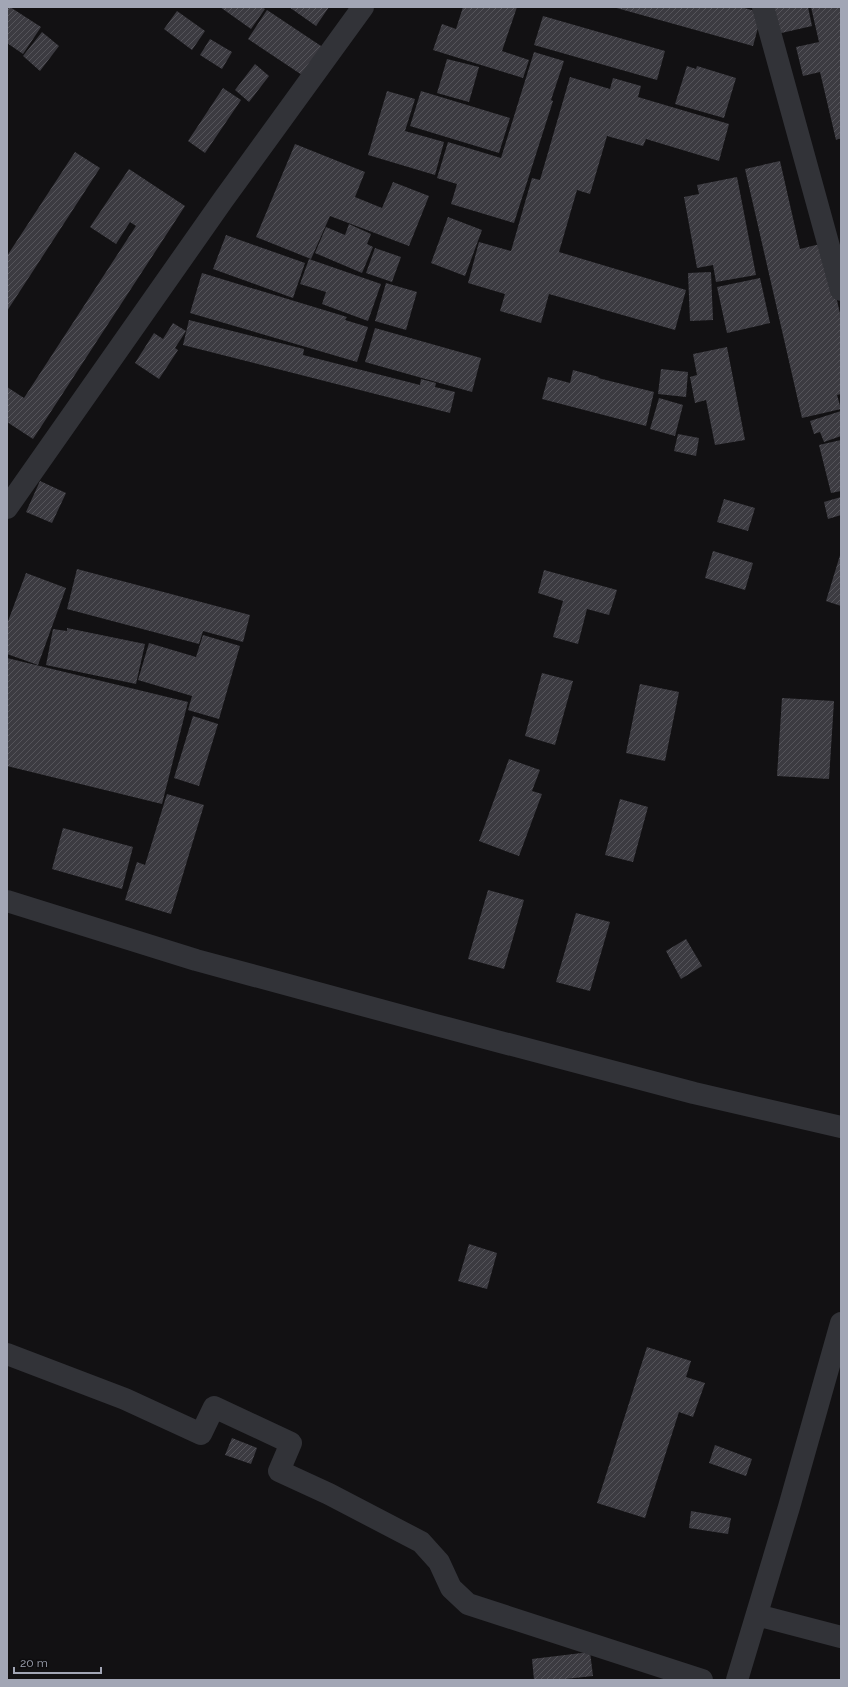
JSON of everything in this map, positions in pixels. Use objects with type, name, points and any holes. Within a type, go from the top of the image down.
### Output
[{"type":"street","points":[[7,508],[223,200],[364,7]]},
{"type":"street","points":[[763,7],[841,290]]},
{"type":"street","points":[[7,901],[219,966],[694,1093],[841,1127]]},
{"type":"street","points":[[738,1680],[841,1323]]},
{"type":"street","points":[[7,1354],[125,1399],[201,1434],[214,1407],[291,1443],[279,1471],[329,1494],[421,1542],[439,1562],[451,1588],[468,1604],[702,1680]]},
{"type":"street","points":[[757,1615],[841,1637]]},
{"type":"building","points":[[7,7],[10,7],[41,27],[23,54],[7,43]]},
{"type":"building","points":[[220,7],[262,7],[265,9],[251,29]]},
{"type":"building","points":[[289,7],[329,7],[316,26]]},
{"type":"building","points":[[463,7],[517,7],[502,51],[529,60],[523,78],[433,50],[442,24],[456,29]]},
{"type":"building","points":[[613,7],[741,7],[762,13],[753,46]]},
{"type":"building","points":[[771,7],[808,7],[812,26],[777,34]]},
{"type":"building","points":[[811,7],[841,7],[841,138],[836,140],[820,72],[803,76],[796,47],[819,42]]},
{"type":"building","points":[[267,10],[324,48],[305,77],[248,39]]},
{"type":"building","points":[[177,11],[205,31],[192,50],[164,29]]},
{"type":"building","points":[[543,16],[665,51],[657,80],[534,45]]},
{"type":"building","points":[[42,32],[59,46],[40,71],[23,56]]},
{"type":"building","points":[[210,39],[232,52],[222,69],[200,55]]},
{"type":"building","points":[[534,52],[564,61],[551,100],[553,101],[514,223],[451,204],[457,184],[437,178],[448,142],[501,158]]},
{"type":"building","points":[[447,59],[479,67],[469,102],[437,93]]},
{"type":"building","points":[[255,64],[269,76],[249,102],[235,90]]},
{"type":"building","points":[[687,66],[696,69],[697,66],[736,78],[724,118],[675,104]]},
{"type":"building","points":[[570,77],[610,89],[613,78],[641,86],[638,97],[729,124],[719,161],[646,139],[643,146],[607,136],[590,194],[577,190],[559,252],[686,290],[675,330],[549,294],[541,323],[500,311],[505,294],[468,283],[479,242],[511,251],[532,178],[540,180]]},
{"type":"building","points":[[223,88],[241,100],[205,153],[188,141]]},
{"type":"building","points":[[387,91],[415,99],[405,131],[444,142],[435,175],[368,155]]},
{"type":"building","points":[[421,91],[510,118],[499,153],[410,126]]},
{"type":"building","points":[[295,144],[365,172],[355,197],[382,208],[393,182],[429,196],[409,246],[330,216],[311,259],[256,237]]},
{"type":"building","points":[[75,152],[100,168],[7,311],[7,256]]},
{"type":"building","points":[[780,161],[800,249],[824,243],[841,318],[841,394],[837,395],[841,409],[802,418],[745,169]]},
{"type":"building","points":[[129,169],[185,206],[33,439],[7,422],[7,387],[24,398],[136,226],[130,222],[116,244],[90,227]]},
{"type":"building","points":[[737,177],[756,275],[716,282],[713,265],[697,268],[684,197],[699,194],[697,185]]},
{"type":"building","points":[[448,217],[482,230],[465,276],[431,263]]},
{"type":"building","points":[[349,224],[371,234],[367,244],[373,247],[362,273],[315,253],[326,227],[345,235]]},
{"type":"building","points":[[226,235],[305,263],[293,298],[213,269]]},
{"type":"building","points":[[375,248],[401,257],[392,282],[366,273]]},
{"type":"building","points":[[309,259],[381,284],[368,321],[322,304],[326,292],[300,284]]},
{"type":"building","points":[[711,272],[713,320],[690,321],[688,273]]},
{"type":"building","points":[[202,273],[347,317],[345,320],[368,327],[357,362],[190,313]]},
{"type":"building","points":[[760,278],[770,323],[727,333],[717,287]]},
{"type":"building","points":[[386,283],[417,292],[406,330],[375,321]]},
{"type":"building","points":[[189,320],[304,349],[303,355],[420,385],[421,379],[436,383],[435,387],[455,392],[450,413],[183,345]]},
{"type":"building","points":[[173,323],[186,331],[175,348],[178,350],[159,379],[135,363],[154,333],[163,339]]},
{"type":"building","points":[[375,328],[481,358],[472,392],[365,362]]},
{"type":"building","points":[[727,347],[745,440],[715,445],[706,400],[695,403],[690,377],[697,375],[693,354]]},
{"type":"building","points":[[661,369],[688,372],[686,397],[658,394]]},
{"type":"building","points":[[573,370],[654,392],[646,426],[542,399],[548,377],[570,383]]},
{"type":"building","points":[[659,398],[683,405],[675,436],[650,429]]},
{"type":"building","points":[[841,411],[841,436],[824,442],[820,432],[814,434],[810,421]]},
{"type":"building","points":[[678,434],[699,438],[696,456],[674,451]]},
{"type":"building","points":[[841,440],[841,491],[831,493],[819,445]]},
{"type":"building","points":[[40,481],[66,493],[52,523],[26,512]]},
{"type":"building","points":[[841,497],[841,515],[828,519],[824,502]]},
{"type":"building","points":[[724,499],[755,508],[748,531],[717,522]]},
{"type":"building","points":[[713,551],[753,563],[745,590],[705,578]]},
{"type":"building","points":[[841,552],[841,606],[826,601]]},
{"type":"building","points":[[77,569],[250,615],[243,642],[203,631],[199,644],[67,609]]},
{"type":"building","points":[[544,570],[617,590],[609,615],[587,609],[578,644],[553,637],[563,601],[538,593]]},
{"type":"building","points":[[26,573],[66,588],[38,665],[7,654],[7,624]]},
{"type":"building","points":[[67,628],[145,644],[136,684],[46,665],[53,629],[67,631]]},
{"type":"building","points":[[203,635],[240,646],[219,719],[188,710],[192,696],[138,680],[149,643],[196,657]]},
{"type":"building","points":[[7,658],[188,702],[162,804],[7,766]]},
{"type":"building","points":[[542,673],[573,681],[555,745],[525,736]]},
{"type":"building","points":[[640,684],[679,692],[665,761],[626,753]]},
{"type":"building","points":[[782,698],[834,701],[829,779],[777,776]]},
{"type":"building","points":[[193,716],[218,724],[199,786],[174,778]]},
{"type":"building","points":[[509,759],[540,770],[532,791],[542,794],[519,856],[479,841]]},
{"type":"building","points":[[167,794],[204,805],[171,914],[125,900],[137,862],[145,865]]},
{"type":"building","points":[[620,799],[648,807],[633,862],[605,855]]},
{"type":"building","points":[[63,828],[133,847],[122,889],[52,869]]},
{"type":"building","points":[[488,890],[524,900],[504,969],[468,959]]},
{"type":"building","points":[[576,913],[610,922],[590,991],[556,982]]},
{"type":"building","points":[[686,939],[702,966],[681,979],[666,951]]},
{"type":"building","points":[[469,1244],[497,1253],[487,1289],[458,1281]]},
{"type":"building","points":[[647,1347],[691,1361],[686,1377],[705,1383],[693,1417],[679,1412],[645,1518],[597,1503]]},
{"type":"building","points":[[232,1438],[257,1448],[251,1464],[225,1455]]},
{"type":"building","points":[[715,1445],[752,1459],[746,1476],[709,1463]]},
{"type":"building","points":[[691,1511],[731,1518],[728,1534],[689,1528]]},
{"type":"building","points":[[590,1652],[593,1676],[556,1680],[534,1680],[532,1659]]}]
